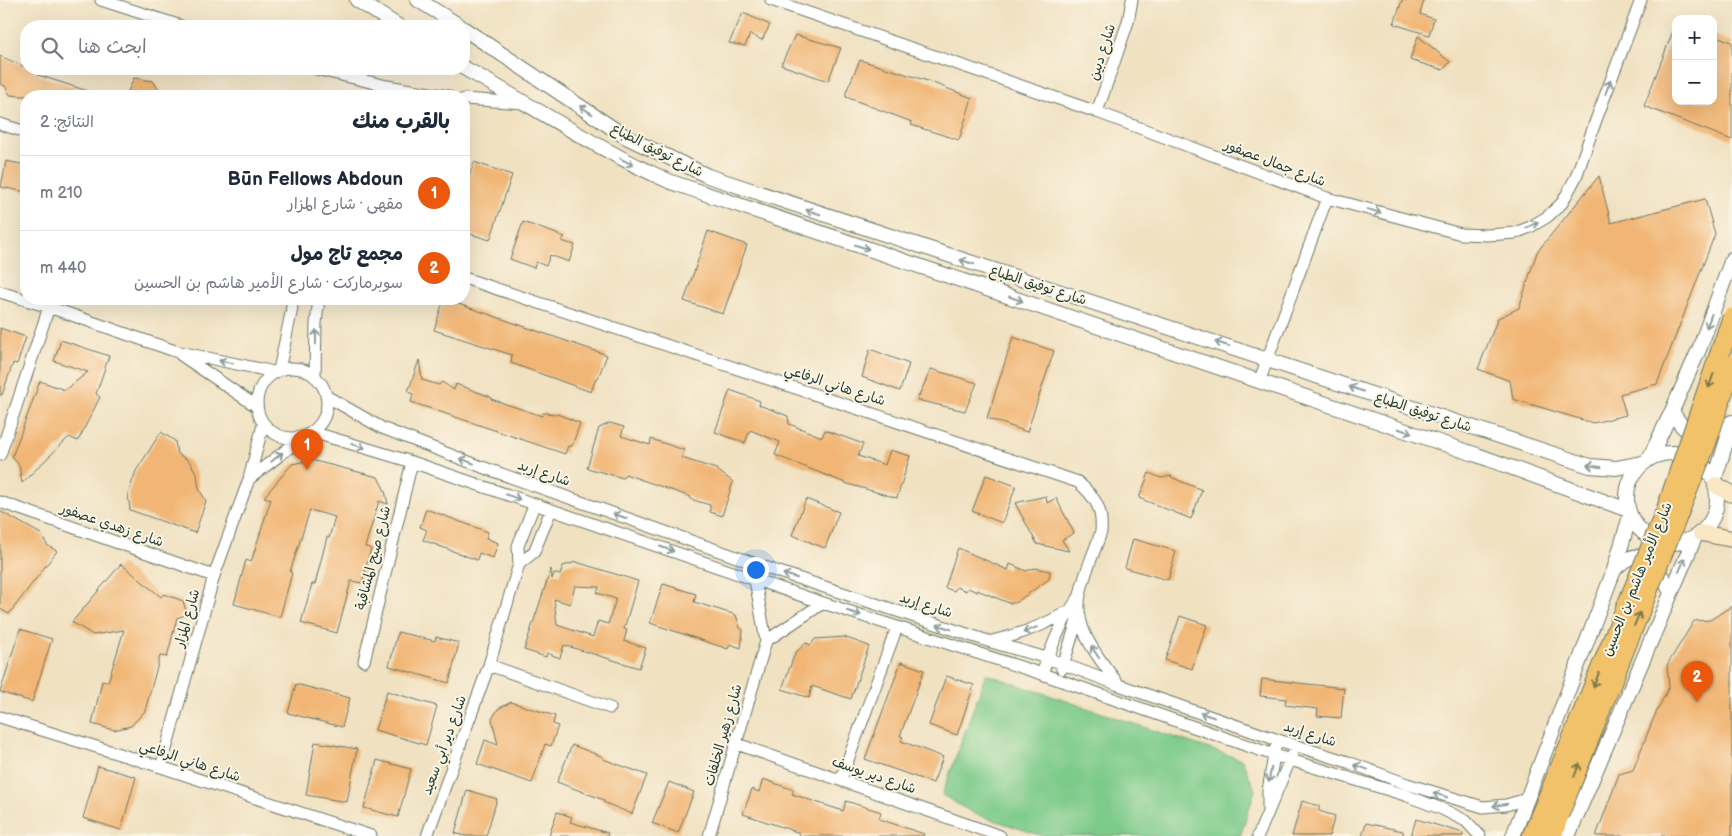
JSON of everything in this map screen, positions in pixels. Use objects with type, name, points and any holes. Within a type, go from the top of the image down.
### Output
[{"type":"highway","name":"شارع الأمير هاشم بن الحسين","points":[[1552,836],[1550,815],[1666,510],[1732,318]]},
{"type":"highway","name":"شارع الأمير هاشم بن الحسين","points":[[1532,836],[1550,815],[1699,462],[1732,365]]},
{"type":"main road","points":[[1715,483],[1732,494]]},
{"type":"main road","points":[[1698,535],[1732,539]]},
{"type":"street","points":[[101,0],[163,20]]},
{"type":"street","points":[[357,0],[389,20]]},
{"type":"street","name":"شارع توفيق الطباع","points":[[418,0],[447,20]]},
{"type":"street","name":"شارع جمال عصفور","points":[[771,0],[1097,112],[1327,198],[1461,234],[1488,235],[1515,233],[1530,228],[1547,217],[1562,203],[1576,177],[1641,0]]},
{"type":"street","name":"شارع دبين","points":[[1097,112],[1128,22],[1132,0]]},
{"type":"street","name":"شارع توفيق الطباع","points":[[470,35],[626,137],[708,176],[1590,466],[1616,468],[1646,461]]},
{"type":"street","name":"شارع توفيق الطباع","points":[[470,72],[630,164],[671,182],[1477,455],[1629,513]]},
{"type":"street","points":[[341,75],[411,90]]},
{"type":"street","points":[[470,99],[523,103]]},
{"type":"street","points":[[0,124],[20,130]]},
{"type":"street","points":[[1259,382],[1327,198]]},
{"type":"street","points":[[1698,535],[1677,543],[1658,541],[1642,531],[1629,513],[1626,497],[1628,484],[1634,473],[1646,461],[1672,411],[1700,346],[1732,258]]},
{"type":"street","name":"شارع هاني الرفاعي","points":[[470,280],[1078,482],[1094,497],[1102,522],[1101,532],[1080,596],[1079,614],[1058,681]]},
{"type":"street","points":[[0,292],[20,298]]},
{"type":"street","points":[[42,305],[175,351],[276,371],[298,368],[315,376],[322,385],[326,396],[325,416],[320,425],[249,479]]},
{"type":"street","points":[[292,305],[288,329],[276,371],[266,378],[256,396],[258,416],[264,425],[282,437],[293,438],[308,434],[412,462],[823,603],[1042,674],[1274,755],[1398,793],[1442,809],[1466,821],[1480,836]]},
{"type":"street","points":[[315,376],[318,305]]},
{"type":"street","points":[[0,455],[49,307]]},
{"type":"street","points":[[175,351],[256,406]]},
{"type":"street","name":"شارع إربد","points":[[326,396],[382,428],[482,467],[776,571],[991,642],[1047,658],[1119,685],[1348,762],[1407,784],[1474,805],[1492,807],[1527,799]]},
{"type":"street","points":[[1672,411],[1680,425],[1691,434],[1704,434],[1732,423]]},
{"type":"street","points":[[1715,483],[1732,423]]},
{"type":"street","name":"شارع المزار","points":[[161,767],[214,576],[249,479],[264,425]]},
{"type":"street","points":[[1568,836],[1671,592],[1698,535],[1709,524],[1715,512],[1717,500],[1715,483],[1708,470],[1698,461],[1687,455],[1674,453],[1661,454],[1646,461]]},
{"type":"street","name":"شارع صبح المشاقبة","points":[[364,661],[412,462]]},
{"type":"street","name":"شارع زهدي عصفور","points":[[0,502],[214,576]]},
{"type":"street","name":"شارع دير أبي سعيد","points":[[428,836],[489,665],[519,564],[518,546],[534,505]]},
{"type":"street","name":"شارع دير أبي سعيد","points":[[519,564],[534,552],[551,510]]},
{"type":"street","points":[[1514,836],[1614,570],[1629,513]]},
{"type":"street","points":[[1614,570],[1629,557],[1646,558],[1654,564],[1671,592]]},
{"type":"street","name":"شارع زهير الخلفات","points":[[709,836],[766,641],[755,580]]},
{"type":"street","name":"شارع هاني الرفاعي","points":[[1042,674],[1067,612],[1080,596]]},
{"type":"street","points":[[766,641],[823,603]]},
{"type":"street","name":"شارع هاني الرفاعي","points":[[991,642],[1018,636],[1067,612]]},
{"type":"street","name":"شارع هاني الرفاعي","points":[[1079,614],[1084,632],[1092,649],[1119,685]]},
{"type":"street","points":[[841,779],[897,627]]},
{"type":"street","points":[[489,665],[610,708]]},
{"type":"street","name":"شارع هاني الرفاعي","points":[[0,717],[161,767],[371,836]]},
{"type":"street","points":[[1268,812],[1268,790],[1278,740]]},
{"type":"street","name":"شارع دير يوسف","points":[[737,744],[841,779],[985,833],[1000,836]]},
{"type":"street","points":[[1258,836],[1277,794],[1295,745]]},
{"type":"green space","points":[[986,674],[1242,760],[1255,790],[1240,836],[1043,836],[975,814],[942,795]]},
{"type":"building","points":[[1402,0],[1424,0],[1420,14],[1434,19],[1429,35],[1394,24]]},
{"type":"building","points":[[743,13],[770,25],[762,40],[750,34],[745,46],[729,43]]},
{"type":"building","points":[[1672,34],[1672,105],[1717,105],[1717,36],[1732,42],[1732,140],[1644,106]]},
{"type":"building","points":[[795,35],[841,48],[828,81],[781,65]]},
{"type":"building","points":[[1418,36],[1450,62],[1443,70],[1410,60]]},
{"type":"building","points":[[0,56],[20,65],[20,75],[38,75],[85,90],[20,90],[20,96],[10,95],[5,86],[0,84]]},
{"type":"building","points":[[860,60],[928,81],[972,98],[959,140],[911,125],[912,122],[846,97],[846,92]]},
{"type":"building","points":[[134,78],[153,81],[159,90],[129,90]]},
{"type":"building","points":[[6,161],[20,164],[20,191],[1,187]]},
{"type":"building","points":[[474,162],[512,175],[490,240],[470,234],[470,174]]},
{"type":"building","points":[[1599,176],[1611,223],[1705,199],[1715,234],[1657,384],[1620,394],[1626,415],[1593,423],[1513,399],[1510,381],[1478,369],[1498,318],[1519,308],[1537,252]]},
{"type":"building","points":[[523,222],[565,237],[561,241],[575,245],[569,262],[550,255],[546,266],[536,262],[534,268],[510,259]]},
{"type":"building","points":[[708,231],[747,245],[723,314],[684,301]]},
{"type":"building","points":[[442,305],[461,305],[607,355],[591,392],[511,363],[512,355],[434,330]]},
{"type":"building","points":[[0,328],[26,337],[17,364],[13,363],[2,395],[0,395]]},
{"type":"building","points":[[1013,337],[1054,351],[1027,432],[987,418]]},
{"type":"building","points":[[61,340],[109,356],[96,394],[100,397],[78,441],[69,437],[22,483],[19,465],[12,457],[40,381],[65,390],[88,372],[54,361]]},
{"type":"building","points":[[870,349],[909,364],[900,391],[862,377]]},
{"type":"building","points":[[419,360],[422,380],[439,385],[442,382],[454,390],[456,384],[491,397],[491,399],[542,416],[543,413],[557,414],[580,423],[572,446],[568,446],[565,454],[411,402],[413,394],[408,392]]},
{"type":"building","points":[[931,369],[977,383],[965,411],[917,400]]},
{"type":"building","points":[[730,390],[760,401],[759,405],[788,416],[789,424],[822,437],[825,430],[863,444],[858,456],[885,465],[890,450],[910,456],[897,498],[848,484],[775,455],[780,442],[750,430],[745,443],[715,432]]},
{"type":"building","points":[[610,423],[624,427],[621,436],[650,445],[651,439],[684,450],[682,458],[716,469],[733,482],[722,516],[710,512],[710,505],[690,499],[691,497],[625,474],[623,478],[587,468],[599,428]]},
{"type":"building","points":[[161,432],[175,441],[177,453],[189,461],[197,474],[199,489],[206,501],[195,533],[130,510],[128,494],[136,471]]},
{"type":"building","points":[[311,460],[378,477],[385,491],[388,504],[379,501],[365,547],[371,548],[362,583],[351,581],[337,633],[301,623],[312,584],[315,584],[327,537],[329,538],[335,517],[310,510],[290,572],[292,573],[280,617],[234,604],[246,560],[251,562],[271,499],[264,497],[292,464]]},
{"type":"building","points":[[1149,473],[1161,478],[1171,476],[1202,490],[1191,519],[1139,498]]},
{"type":"building","points":[[986,475],[1016,486],[1002,523],[972,511]]},
{"type":"building","points":[[1046,496],[1047,503],[1056,498],[1074,533],[1062,540],[1069,551],[1037,544],[1015,503]]},
{"type":"building","points":[[806,499],[839,512],[825,548],[792,535]]},
{"type":"building","points":[[426,509],[488,532],[486,538],[498,543],[493,558],[479,553],[477,560],[423,540],[427,530],[420,527]]},
{"type":"building","points":[[0,511],[41,534],[47,545],[57,551],[9,614],[0,609]]},
{"type":"building","points":[[1133,539],[1176,551],[1168,580],[1125,568]]},
{"type":"building","points":[[958,548],[1008,570],[1010,564],[1026,571],[1035,568],[1050,571],[1049,579],[1015,603],[1009,603],[968,588],[966,591],[957,587],[954,591],[945,588]]},
{"type":"building","points":[[576,562],[638,581],[624,629],[627,630],[624,641],[646,648],[639,668],[564,645],[560,658],[547,653],[546,657],[524,650],[551,569],[552,579],[554,573],[560,575],[563,566]],"holes":[[[575,586],[599,587],[597,593],[616,599],[608,624],[598,621],[593,637],[557,625],[554,599],[570,604]]]},
{"type":"building","points":[[121,564],[161,597],[164,594],[183,601],[187,614],[177,618],[167,657],[160,656],[145,711],[131,726],[114,730],[92,724],[102,681],[108,682],[124,630],[93,635],[72,622]]},
{"type":"building","points":[[663,584],[696,594],[694,602],[736,615],[740,628],[743,630],[741,648],[730,644],[728,649],[650,623]]},
{"type":"building","points":[[1732,606],[1732,836],[1596,836],[1619,774],[1633,770],[1654,717],[1669,687],[1667,665],[1694,621],[1710,620]]},
{"type":"building","points":[[1180,616],[1207,625],[1192,669],[1165,660]]},
{"type":"building","points":[[20,629],[52,639],[32,702],[0,692]]},
{"type":"building","points":[[398,632],[435,641],[436,637],[459,643],[449,683],[389,666]]},
{"type":"building","points":[[844,637],[869,646],[851,699],[812,686],[809,698],[782,689],[795,653],[806,643],[811,645],[815,639]]},
{"type":"building","points":[[901,662],[924,670],[900,736],[903,737],[901,741],[943,757],[933,783],[865,759]]},
{"type":"building","points":[[946,676],[974,685],[957,735],[929,725]]},
{"type":"building","points":[[1262,679],[1344,688],[1341,718],[1317,716],[1318,709],[1285,705],[1286,699],[1260,696]]},
{"type":"building","points":[[296,684],[350,698],[342,727],[288,713]]},
{"type":"building","points":[[387,691],[437,706],[426,745],[375,730]]},
{"type":"building","points":[[511,702],[555,716],[553,724],[558,726],[551,746],[545,744],[532,783],[477,764],[485,740],[498,745],[492,719],[498,709]]},
{"type":"building","points":[[315,742],[357,749],[347,802],[306,795]]},
{"type":"building","points":[[572,745],[647,775],[632,814],[603,802],[604,800],[557,782]]},
{"type":"building","points":[[377,760],[411,769],[398,817],[364,808]]},
{"type":"building","points":[[98,766],[136,777],[121,830],[83,818]]},
{"type":"building","points":[[763,779],[794,790],[792,794],[843,811],[846,801],[881,812],[879,819],[924,834],[923,836],[799,836],[800,833],[743,814],[752,789],[759,792]]},
{"type":"building","points":[[669,782],[694,792],[678,833],[652,823]]},
{"type":"building","points":[[467,790],[497,799],[486,836],[465,836],[455,833]]},
{"type":"building","points":[[1302,801],[1319,806],[1319,811],[1335,816],[1329,836],[1292,836]]},
{"type":"building","points":[[557,812],[572,817],[570,822],[608,833],[607,836],[549,836]]},
{"type":"building","points":[[1416,819],[1463,833],[1463,836],[1411,836]]},
{"type":"building","points":[[1366,823],[1403,831],[1403,836],[1362,836]]},
{"type":"place","name":"Būn Fellows Abdoun","points":[[307,470]]},
{"type":"place","name":"مجمع تاج مول","points":[[1697,702]]}]
